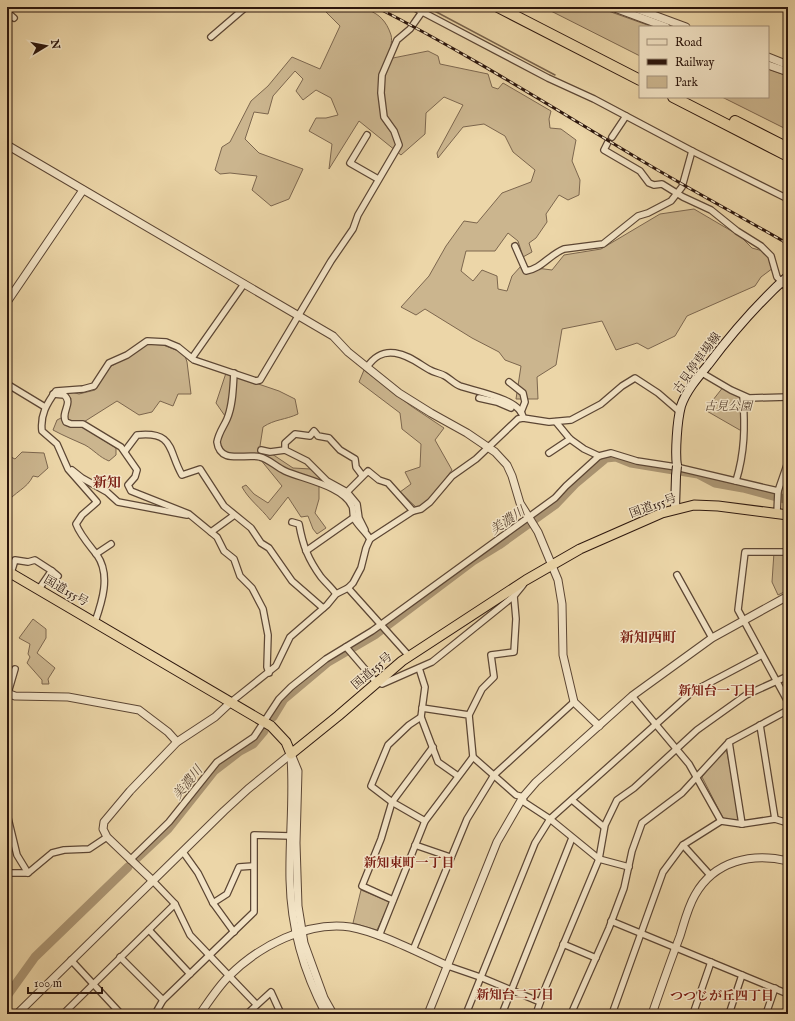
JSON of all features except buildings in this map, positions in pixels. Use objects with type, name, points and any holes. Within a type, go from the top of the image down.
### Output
[{"type":"highway","points":[[498,7],[639,79]]},
{"type":"highway","points":[[513,7],[639,72]]},
{"type":"highway","points":[[675,98],[788,156]]},
{"type":"highway","points":[[689,98],[788,148]]},
{"type":"highway","name":"国道155号","points":[[9,572],[264,722],[281,735],[291,754],[338,716],[377,681],[409,656],[526,580],[580,549],[675,509],[702,504],[788,515]]},
{"type":"main road","name":"古見停車場線","points":[[675,509],[676,466],[680,412],[688,392],[755,307],[785,279]]},
{"type":"street","points":[[211,36],[246,7]]},
{"type":"street","points":[[413,7],[548,78],[788,199]]},
{"type":"street","points":[[612,7],[663,26]]},
{"type":"street","points":[[632,7],[683,26]]},
{"type":"street","points":[[95,622],[103,600],[104,585],[98,557],[76,524],[82,515],[97,502],[67,466],[57,444],[42,431],[41,424],[44,407],[56,391],[61,389],[83,389],[94,386],[109,364],[132,352],[147,341],[166,342],[192,358],[256,381],[260,380],[331,261],[353,229],[358,216],[378,179],[399,145],[394,131],[384,117],[381,93],[382,74],[397,40],[410,29],[422,12]]},
{"type":"street","points":[[769,58],[788,65]]},
{"type":"street","points":[[769,65],[788,72]]},
{"type":"street","points":[[612,137],[626,116]]},
{"type":"street","points":[[367,135],[350,163],[378,179]]},
{"type":"street","points":[[608,142],[604,150],[640,171],[649,183],[654,185],[662,184],[677,194],[711,210],[737,231],[760,246],[771,256],[777,277],[785,279],[788,289]]},
{"type":"street","points":[[7,144],[333,336],[366,367],[414,404],[467,433],[501,458],[507,465],[512,476],[520,504],[538,532],[558,580],[562,604],[563,655],[565,670],[572,687],[574,702],[599,726]]},
{"type":"street","points":[[515,246],[526,271],[535,269],[558,251],[603,244],[631,222],[635,217],[671,201],[677,194],[685,178],[692,151]]},
{"type":"street","points":[[7,302],[83,190]]},
{"type":"street","points":[[192,358],[244,284]]},
{"type":"street","points":[[366,367],[373,359],[382,354],[400,354],[410,357],[433,372],[443,374],[460,386],[504,400],[521,412]]},
{"type":"street","points":[[234,373],[232,404],[227,420],[221,427],[217,442],[222,454],[228,457],[260,457],[284,470],[314,480],[347,499],[352,506],[354,518],[360,528],[365,531]]},
{"type":"street","points":[[702,373],[743,396],[764,398],[788,397]]},
{"type":"street","points":[[256,1004],[190,935],[175,904],[107,837],[103,830],[104,822],[130,791],[176,742],[215,717],[231,702],[269,673],[280,661],[287,641],[290,637],[323,608],[336,594],[348,588],[358,575],[370,539],[413,511],[421,509],[430,502],[452,476],[476,460],[487,447],[521,418],[556,422],[570,420],[601,404],[622,386],[635,378],[658,393],[680,412]]},
{"type":"street","points":[[509,382],[523,393],[525,402],[521,412],[521,418]]},
{"type":"street","points":[[7,384],[44,407]]},
{"type":"street","points":[[53,394],[64,395],[68,399],[68,404],[64,415],[66,422],[71,424],[82,424],[125,451],[137,470],[135,477],[128,485],[131,491],[189,514],[217,537],[224,551],[234,559],[240,576],[252,588],[263,609],[268,635],[267,667],[269,673]]},
{"type":"street","points":[[736,481],[742,460],[745,434],[743,396]]},
{"type":"street","points":[[479,398],[509,407],[520,415],[521,418]]},
{"type":"street","points":[[556,422],[570,439],[584,449],[599,456]]},
{"type":"street","points":[[285,450],[285,443],[295,434],[310,436],[314,431],[318,436],[329,438],[340,450],[355,458],[356,467],[362,475]]},
{"type":"street","points":[[125,451],[137,435],[156,436],[161,438],[173,451],[182,474],[200,469],[220,501],[233,516],[251,528],[261,543],[269,548],[292,581],[323,608]]},
{"type":"street","points":[[549,453],[570,439]]},
{"type":"street","points":[[261,450],[270,452],[285,450],[307,461],[327,481],[347,492],[357,504],[359,518],[370,539]]},
{"type":"street","points":[[130,860],[169,822],[214,766],[254,737],[280,699],[291,687],[326,659],[381,624],[529,518],[555,498],[599,456],[607,453],[615,453],[637,461],[676,466],[778,492]]},
{"type":"street","points":[[777,513],[776,503],[778,492],[788,462]]},
{"type":"street","points":[[67,466],[82,478],[107,492],[118,502],[185,516],[189,514]]},
{"type":"street","points":[[347,492],[362,475],[368,471],[379,480],[388,483],[413,511]]},
{"type":"street","points":[[211,532],[233,516]]},
{"type":"street","points":[[306,551],[354,518]]},
{"type":"street","points":[[292,522],[300,524],[300,532],[306,551],[321,576],[336,594]]},
{"type":"street","points":[[96,554],[111,544]]},
{"type":"street","points":[[788,552],[745,552],[738,610],[788,702]]},
{"type":"street","points":[[9,572],[15,560],[28,562],[35,560],[58,576]]},
{"type":"street","points":[[39,589],[52,572]]},
{"type":"street","points":[[677,575],[712,638]]},
{"type":"street","points":[[346,646],[350,653],[377,681],[382,684],[419,668],[439,656],[514,596],[526,580]]},
{"type":"street","points":[[348,588],[409,656]]},
{"type":"street","points":[[378,936],[425,822],[473,757],[469,715],[482,689],[494,677],[491,655],[514,652],[516,619],[514,596]]},
{"type":"street","points":[[428,1014],[497,842],[523,797],[536,782],[632,696],[712,638],[788,596]]},
{"type":"street","points":[[466,1014],[535,844],[550,819],[692,692],[762,655]]},
{"type":"street","points":[[419,668],[425,687],[421,717],[438,762],[458,776]]},
{"type":"street","points":[[16,669],[7,693],[23,697],[78,698],[140,710],[168,732],[176,742]]},
{"type":"street","points":[[536,1014],[563,944],[599,859],[604,827],[617,800],[634,788],[697,730],[746,695],[788,676]]},
{"type":"street","points":[[632,696],[689,764],[721,821]]},
{"type":"street","points":[[413,950],[466,819],[494,775],[574,702]]},
{"type":"street","points":[[422,708],[469,715]]},
{"type":"street","points":[[571,1014],[596,958],[624,888],[632,851],[642,823],[671,802],[697,777],[729,742],[788,710]]},
{"type":"street","points":[[421,717],[409,725],[388,746],[371,786],[392,802],[425,822]]},
{"type":"street","points":[[760,725],[775,819]]},
{"type":"street","points":[[729,742],[742,824]]},
{"type":"street","points":[[393,900],[362,886],[381,839],[392,802],[432,747]]},
{"type":"street","points":[[291,754],[290,886],[307,974],[326,1014]]},
{"type":"street","points":[[17,1014],[248,789],[291,754]]},
{"type":"street","points":[[291,754],[298,771],[296,891],[299,933],[324,998],[333,1014]]},
{"type":"street","points":[[473,757],[516,795],[523,797]]},
{"type":"street","points":[[523,797],[524,802],[550,819],[599,859],[629,867]]},
{"type":"street","points":[[572,800],[604,827]]},
{"type":"street","points":[[7,814],[17,855],[28,873]]},
{"type":"street","points":[[612,1014],[663,872],[683,845],[721,821],[742,824],[775,819],[788,823]]},
{"type":"street","points":[[155,1014],[163,1000],[209,954],[234,932],[254,909],[254,835],[291,836]]},
{"type":"street","points":[[7,873],[28,873],[52,853],[64,850],[89,849],[107,837]]},
{"type":"street","points":[[502,1014],[510,990],[572,838]]},
{"type":"street","points":[[415,845],[450,857]]},
{"type":"street","points":[[683,845],[710,875]]},
{"type":"street","points":[[182,852],[198,873],[213,904],[234,932]]},
{"type":"street","points":[[652,1014],[695,896],[710,875],[727,864],[742,859],[773,858],[788,861]]},
{"type":"street","points":[[213,904],[227,894],[239,866],[254,866]]},
{"type":"street","points":[[66,1013],[120,957],[175,904]]},
{"type":"street","points":[[611,921],[676,946],[788,994]]},
{"type":"street","points":[[200,1014],[230,976],[255,955],[299,933],[331,927],[342,927],[364,931],[378,936],[448,966],[480,977],[540,1002]]},
{"type":"street","points":[[149,930],[190,974]]},
{"type":"street","points":[[563,944],[596,958]]},
{"type":"street","points":[[120,957],[163,1000]]},
{"type":"street","points":[[71,960],[121,1014]]},
{"type":"street","points":[[693,1014],[711,962]]},
{"type":"street","points":[[729,1014],[742,975]]},
{"type":"street","points":[[766,1014],[775,988]]},
{"type":"street","points":[[247,1014],[256,1004],[271,992],[281,1014]]},
{"type":"green space","points":[[335,7],[353,7],[369,10],[382,19],[391,35],[388,59],[428,51],[438,56],[440,64],[488,74],[492,87],[498,89],[503,83],[551,111],[549,119],[550,128],[561,129],[576,140],[572,161],[580,180],[579,195],[568,200],[559,195],[546,214],[547,222],[536,238],[529,243],[532,252],[523,257],[518,241],[508,233],[495,251],[466,251],[461,271],[473,281],[482,270],[497,276],[498,289],[507,291],[512,276],[521,266],[552,270],[564,255],[601,249],[660,214],[694,209],[740,236],[752,248],[770,253],[773,268],[761,277],[755,286],[687,316],[675,336],[648,349],[637,343],[616,350],[602,321],[562,329],[556,365],[537,377],[538,399],[516,399],[521,366],[505,360],[499,352],[472,338],[425,309],[416,315],[401,307],[429,276],[446,246],[464,221],[477,223],[502,193],[531,182],[535,170],[513,152],[505,136],[484,124],[463,127],[438,158],[437,153],[463,105],[444,97],[426,113],[425,134],[401,155],[359,121],[329,169],[332,144],[309,131],[316,118],[326,118],[338,115],[331,98],[316,90],[303,100],[296,91],[303,79],[295,71],[273,96],[268,114],[254,112],[245,139],[259,153],[303,169],[289,199],[271,206],[252,190],[257,176],[230,173],[220,174],[215,170],[222,147],[230,142],[251,101],[268,86],[292,57],[320,69],[340,26],[326,12]]},
{"type":"green space","points":[[543,7],[597,7],[650,26],[639,26],[639,55]]},
{"type":"green space","points":[[769,69],[788,76],[788,130],[724,98],[769,98]]},
{"type":"green space","points":[[148,344],[163,345],[184,353],[187,362],[191,394],[178,394],[173,406],[160,401],[152,412],[139,415],[117,401],[79,425],[116,448],[116,455],[109,461],[102,458],[85,445],[53,430],[57,420],[67,415],[71,398],[64,393],[64,390],[79,394],[95,390],[110,367]]},
{"type":"green space","points":[[364,370],[411,406],[444,428],[435,440],[452,470],[430,500],[417,508],[400,492],[411,484],[405,472],[420,467],[421,444],[402,429],[400,413],[359,382]]},
{"type":"green space","points":[[226,373],[279,391],[295,399],[298,414],[272,422],[263,427],[260,446],[293,468],[311,469],[326,483],[319,487],[319,499],[315,513],[326,528],[317,534],[313,529],[308,516],[301,517],[288,497],[270,520],[248,496],[242,487],[246,485],[254,494],[268,503],[282,486],[260,459],[228,455],[217,442],[225,416],[216,403]]},
{"type":"green space","name":"古見公園","points":[[724,386],[743,396],[745,433],[705,410]]},
{"type":"green space","points":[[22,452],[44,453],[48,468],[38,477],[33,476],[27,484],[7,503],[7,455],[15,459]]},
{"type":"green space","points":[[774,552],[788,553],[788,590],[778,595],[772,582]]},
{"type":"green space","points":[[33,619],[46,629],[46,638],[37,653],[55,668],[48,679],[49,684],[42,684],[42,680],[27,663],[30,657],[28,654],[30,644],[19,638]]},
{"type":"green space","points":[[726,748],[742,824],[723,818],[702,777]]},
{"type":"green space","points":[[361,890],[390,902],[377,930],[353,923]]},
{"type":"waterway","points":[[427,7],[555,75]]},
{"type":"waterway","points":[[412,21],[418,12]]},
{"type":"waterway","points":[[400,34],[409,26]]},
{"type":"waterway","points":[[379,76],[379,84]]},
{"type":"waterway","points":[[382,119],[389,129]]},
{"type":"waterway","name":"美濃川","points":[[273,717],[284,699],[328,662],[376,634],[473,561],[499,545],[556,504],[576,483],[606,458],[616,457],[631,463],[698,474],[715,483],[743,488],[788,500]]},
{"type":"waterway","name":"美濃川","points":[[137,858],[168,829],[214,771],[240,751],[253,744],[264,731]]},
{"type":"waterway","name":"美濃川","points":[[7,996],[35,957],[128,867]]},
{"type":"railway","points":[[376,7],[478,63],[662,172],[788,244]]},
{"type":"district","name":"新知","points":[[107,483]]},
{"type":"district","name":"新知西町","points":[[648,638]]},
{"type":"district","name":"新知台一丁目","points":[[717,691]]},
{"type":"district","name":"新知東町一丁目","points":[[409,863]]},
{"type":"district","name":"新知台二丁目","points":[[515,995]]},
{"type":"district","name":"つつじが丘四丁目","points":[[722,996]]}]
